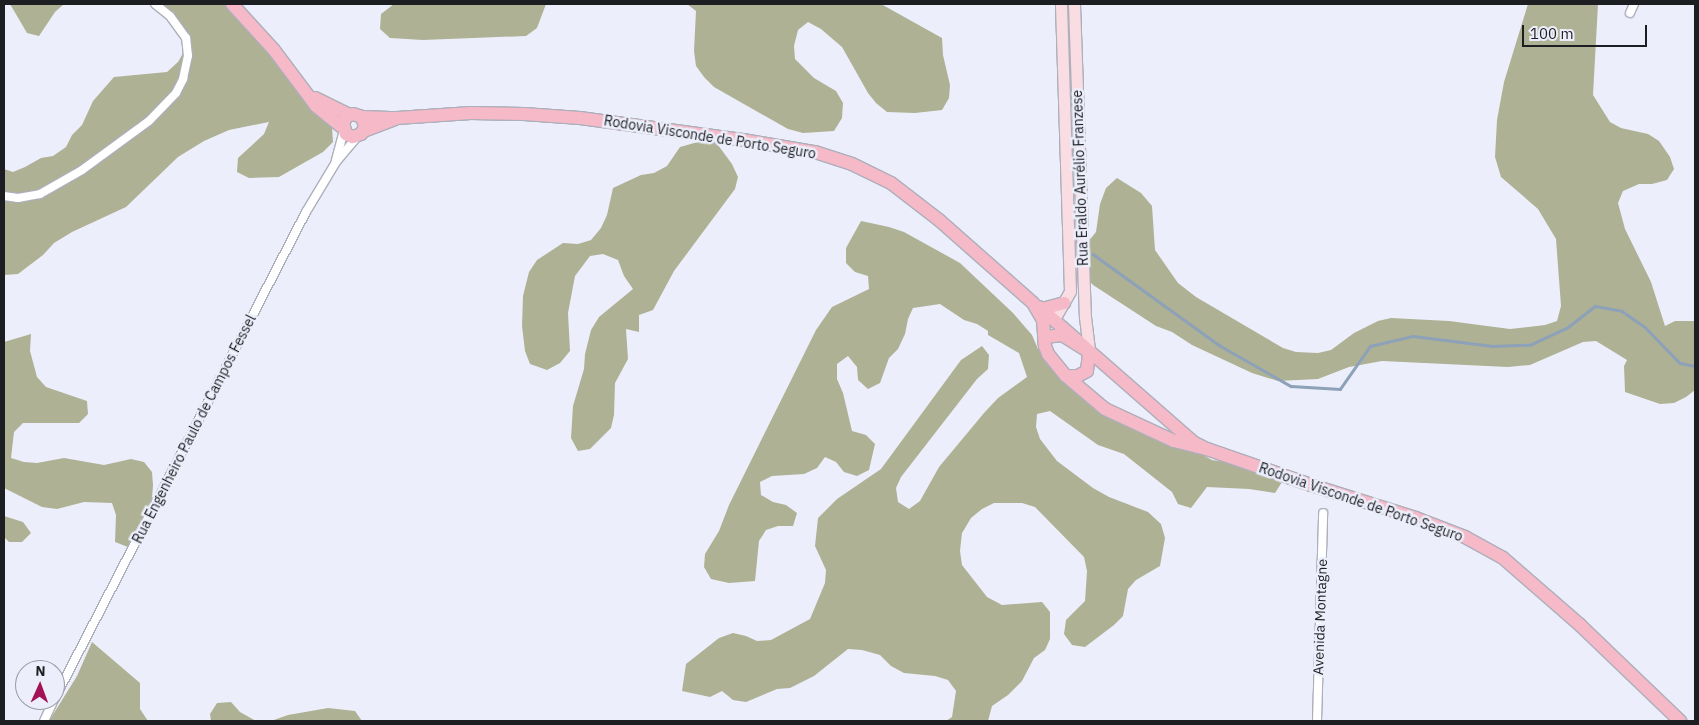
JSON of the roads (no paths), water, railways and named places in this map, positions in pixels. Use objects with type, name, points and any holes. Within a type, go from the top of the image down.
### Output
[{"type":"main road","name":"Rodovia Visconde de Porto Seguro","points":[[232,4],[274,50],[316,106],[343,129]]},
{"type":"main road","name":"Rua Eraldo Aurélio Franzese","points":[[1054,319],[1070,291],[1061,4]]},
{"type":"main road","name":"Rua Eraldo Aurélio Franzese","points":[[1074,4],[1085,317],[1090,352]]},
{"type":"main road","name":"Rodovia Visconde de Porto Seguro","points":[[310,96],[356,116],[397,118],[488,113],[580,118],[815,152],[852,164],[891,183],[939,220],[1054,319],[1187,438],[1207,449]]},
{"type":"main road","points":[[356,116],[365,124],[361,134],[349,136],[343,129],[344,119],[356,116]]},
{"type":"main road","name":"Rodovia Visconde de Porto Seguro","points":[[361,134],[397,118]]},
{"type":"main road","points":[[1037,306],[1064,303]]},
{"type":"main road","name":"Rodovia Visconde de Porto Seguro","points":[[1037,306],[1043,320],[1048,354],[1066,376],[1105,409],[1174,441],[1207,449],[1416,518],[1485,546],[1521,572],[1680,721]]},
{"type":"main road","points":[[1046,341],[1054,319]]},
{"type":"main road","points":[[1046,341],[1062,335],[1090,352],[1087,371],[1078,376],[1066,376]]},
{"type":"main road","name":"Rodovia Visconde de Porto Seguro","points":[[1664,706],[1691,721]]},
{"type":"street","points":[[4,196],[18,198],[40,194],[82,170],[149,121],[176,93],[183,79],[188,56],[186,38],[170,16],[155,4]]},
{"type":"street","points":[[1630,13],[1634,4]]},
{"type":"street","name":"Rua Engenheiro Paulo de Campos Fessel","points":[[336,162],[343,129]]},
{"type":"street","name":"Rua Engenheiro Paulo de Campos Fessel","points":[[65,680],[306,212],[336,162],[361,134]]},
{"type":"street","name":"Avenida Montagne","points":[[1317,721],[1323,513]]},
{"type":"waterway","points":[[1093,254],[1219,345],[1291,386],[1340,389],[1370,346],[1413,336],[1492,346],[1530,345],[1568,327],[1595,306],[1622,311],[1645,327],[1680,363],[1695,366]]}]
